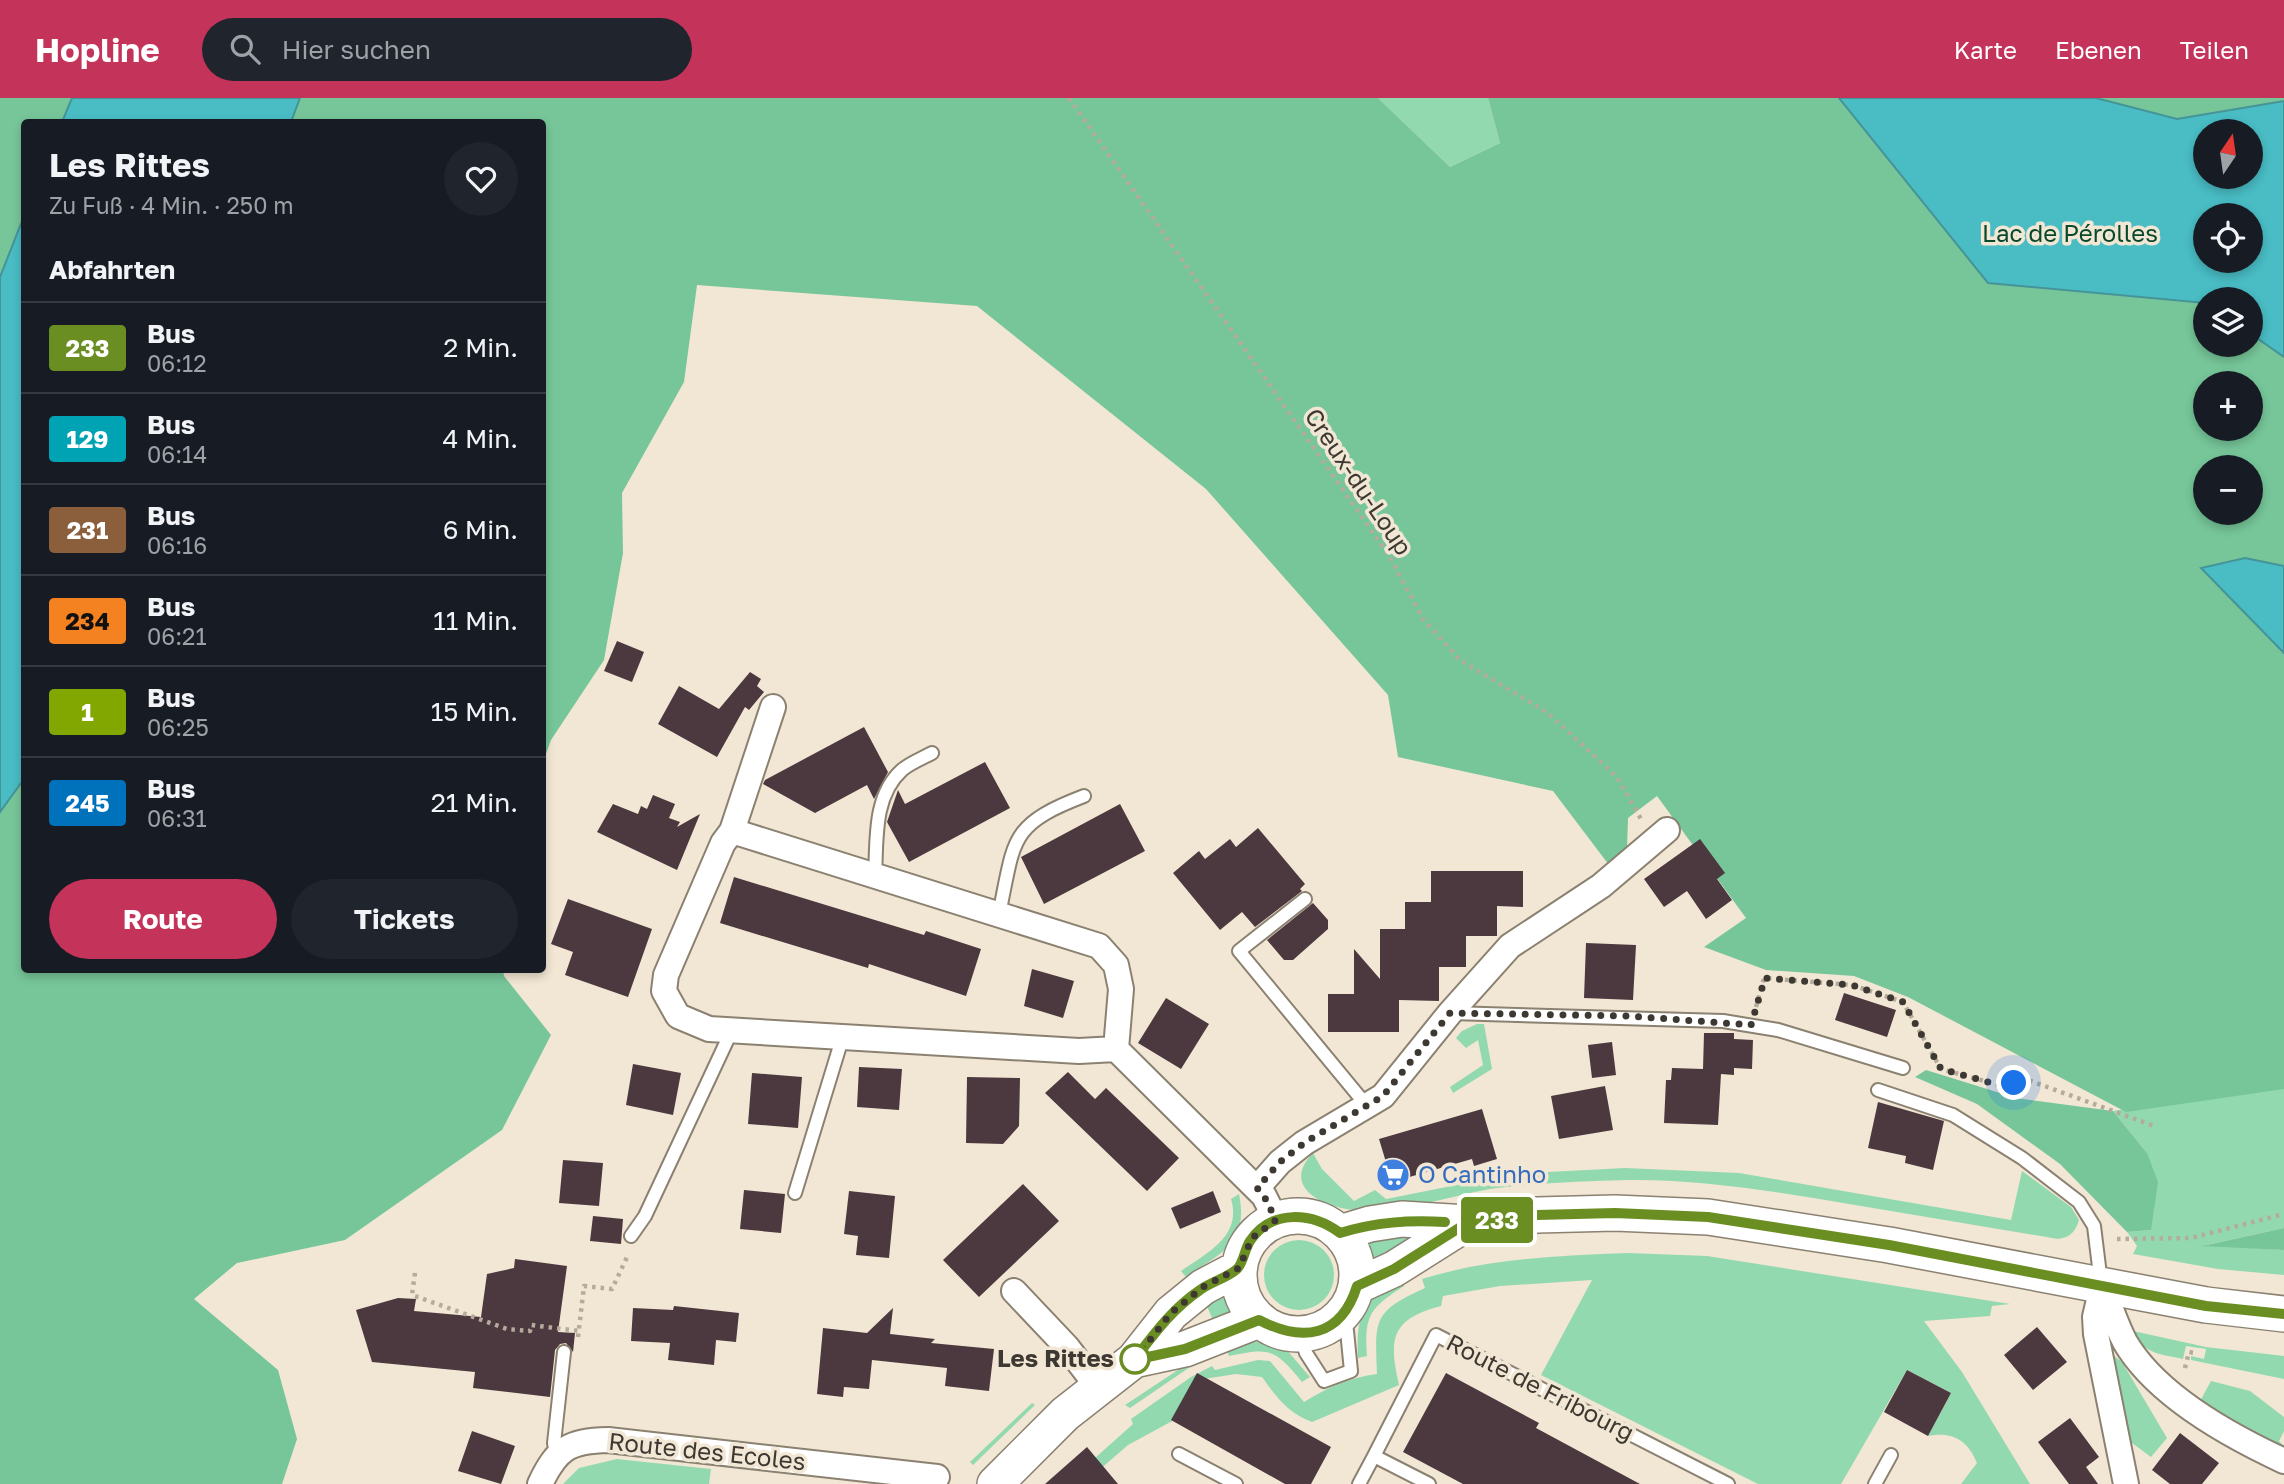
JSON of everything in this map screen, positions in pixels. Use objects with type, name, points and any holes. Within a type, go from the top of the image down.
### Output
[{"type":"main road","points":[[1340,1233],[1370,1224],[1402,1219],[1467,1223],[1537,1215],[1615,1213],[1708,1217],[1889,1245],[2206,1306],[2284,1314]]},
{"type":"main road","points":[[1306,1216],[1325,1222],[1340,1233],[1356,1259],[1357,1286],[1352,1302],[1342,1317],[1313,1333],[1300,1335],[1280,1331],[1259,1320],[1243,1296],[1239,1268],[1252,1238],[1276,1220],[1306,1216]]},
{"type":"main road","points":[[1357,1286],[1394,1269],[1467,1223]]},
{"type":"main road","points":[[995,1484],[1097,1386],[1134,1360],[1171,1313],[1203,1287],[1239,1268]]},
{"type":"main road","points":[[1134,1360],[1185,1349],[1259,1320]]},
{"type":"street","points":[[773,707],[732,831],[723,843],[666,975],[664,991],[678,1016],[709,1029],[1079,1051],[1116,1049],[1257,1188],[1276,1220]]},
{"type":"street","points":[[1257,1188],[1280,1162],[1304,1143],[1383,1096],[1450,1013],[1510,946],[1601,886],[1667,830]]},
{"type":"street","points":[[732,831],[1099,946],[1116,965],[1121,989],[1116,1049]]},
{"type":"street","points":[[2102,1287],[2125,1342],[2146,1370],[2197,1412],[2249,1445],[2284,1461]]},
{"type":"street","points":[[2102,1287],[2095,1317],[2096,1334],[2126,1484]]},
{"type":"street","points":[[1014,1291],[1067,1347],[1097,1386]]},
{"type":"street","name":"Route des Ecoles","points":[[556,1454],[585,1441],[608,1440],[937,1477]]},
{"type":"street","points":[[540,1484],[556,1454]]},
{"type":"lane","points":[[875,876],[878,813],[887,791],[902,769],[932,753]]},
{"type":"lane","points":[[999,914],[1015,842],[1031,821],[1084,796]]},
{"type":"lane","points":[[1305,899],[1239,951],[1367,1106]]},
{"type":"lane","points":[[1450,1013],[1629,1016],[1751,1025],[1903,1068]]},
{"type":"lane","points":[[631,1236],[645,1216],[732,1030]]},
{"type":"lane","points":[[795,1193],[842,1039]]},
{"type":"lane","points":[[1878,1090],[1954,1115],[2022,1158],[2079,1202],[2094,1226],[2102,1287]]},
{"type":"lane","points":[[1300,1335],[1306,1353],[1324,1381],[1351,1371],[1347,1331],[1342,1317]]},
{"type":"lane","name":"Route de Fribourg","points":[[1359,1484],[1436,1335],[1728,1484]]},
{"type":"lane","points":[[556,1454],[554,1443],[564,1352]]},
{"type":"lane","points":[[1178,1454],[1236,1484]]},
{"type":"lane","points":[[1875,1484],[1891,1455]]},
{"type":"lane","points":[[1374,1456],[1429,1484]]},
{"type":"path","name":"Creux-du-Loup","points":[[1069,98],[1390,557],[1423,619],[1460,660],[1548,713],[1617,777],[1641,816],[1647,847]]},
{"type":"path","points":[[1751,1025],[1765,978],[1852,985],[1903,1002],[1941,1069],[1999,1085],[2028,1080],[2157,1127]]},
{"type":"path","points":[[2095,1239],[2191,1238],[2284,1214]]},
{"type":"path","points":[[578,1344],[584,1286],[612,1289],[629,1253],[640,1243],[646,1231],[645,1216]]},
{"type":"path","points":[[415,1273],[412,1295],[495,1324],[530,1331],[531,1325],[579,1331]]},
{"type":"path","points":[[2185,1368],[2189,1352],[2195,1353]]},
{"type":"green space","points":[[0,98],[72,98],[63,119],[21,119],[21,224],[0,277]]},
{"type":"green space","points":[[300,98],[1378,98],[1450,167],[1500,143],[1488,98],[1839,98],[1988,283],[2193,302],[2193,357],[2263,357],[2263,342],[2284,357],[2284,566],[2245,558],[2202,568],[2284,653],[2284,1089],[2126,1112],[1908,997],[1854,976],[1766,970],[1704,947],[1746,918],[1657,796],[1628,818],[1627,849],[1609,865],[1553,791],[1398,757],[1388,695],[1206,489],[977,306],[697,285],[684,382],[622,493],[623,553],[604,660],[551,740],[546,754],[546,119],[292,119]]},
{"type":"green space","points":[[1378,98],[1488,98],[1500,143],[1450,167]]},
{"type":"green space","points":[[2096,98],[2284,98],[2284,101],[2177,119]]},
{"type":"green space","points":[[21,783],[21,973],[504,973],[551,1035],[502,1130],[345,1240],[237,1263],[194,1299],[278,1370],[297,1439],[282,1484],[0,1484],[0,812]]},
{"type":"green space","points":[[1477,1024],[1484,1024],[1492,1069],[1453,1093],[1450,1087],[1483,1065],[1478,1040],[1466,1048],[1456,1038],[1462,1031]]},
{"type":"green space","points":[[1926,1070],[2016,1098],[2113,1111],[2147,1153],[2158,1182],[2151,1230],[2127,1232],[2060,1164],[1977,1104],[1915,1077]]},
{"type":"green space","points":[[2284,1084],[2284,1228],[2206,1245],[2284,1250],[2284,1275],[2218,1269],[2133,1254],[2137,1246],[2127,1232],[2151,1230],[2147,1153],[2113,1111]]},
{"type":"green space","points":[[1313,1153],[1322,1169],[1354,1201],[1375,1190],[1386,1199],[1512,1174],[1625,1168],[1739,1173],[2011,1220],[2022,1171],[2071,1207],[2079,1220],[2072,1233],[2058,1239],[1767,1191],[1656,1180],[1524,1185],[1490,1189],[1388,1210],[1354,1210],[1319,1200],[1303,1185],[1301,1176],[1304,1165]]},
{"type":"green space","points":[[1239,1194],[1240,1225],[1236,1236],[1221,1253],[1186,1277],[1181,1271],[1212,1250],[1227,1233],[1232,1223],[1231,1199]]},
{"type":"green space","points":[[2284,1228],[2284,1250],[2202,1246]]},
{"type":"green space","points":[[1422,1231],[1371,1266],[1362,1238]]},
{"type":"green space","points":[[1292,1240],[1306,1240],[1319,1246],[1328,1255],[1334,1275],[1332,1288],[1324,1300],[1306,1310],[1292,1310],[1279,1304],[1270,1295],[1264,1282],[1264,1268],[1270,1255],[1279,1246]]},
{"type":"green space","points":[[1628,1253],[1707,1256],[2010,1304],[1992,1306],[1990,1316],[1924,1321],[1962,1372],[2030,1484],[1961,1484],[1977,1463],[1969,1448],[1952,1436],[1928,1436],[1951,1393],[1907,1370],[1841,1484],[1758,1484],[1541,1375],[1592,1280],[1500,1286],[1443,1296],[1441,1306],[1412,1317],[1398,1332],[1394,1354],[1399,1385],[1312,1422],[1284,1404],[1262,1377],[1236,1374],[1197,1380],[1176,1419],[1128,1445],[1083,1484],[1066,1484],[1133,1424],[1131,1419],[1191,1377],[1212,1366],[1215,1370],[1258,1360],[1270,1361],[1304,1402],[1339,1384],[1377,1374],[1376,1341],[1380,1320],[1395,1304],[1425,1288],[1422,1279],[1498,1262]]},
{"type":"green space","points":[[1401,1279],[1404,1286],[1383,1300],[1372,1314],[1368,1322],[1367,1356],[1358,1358],[1358,1330],[1364,1310],[1378,1294]]},
{"type":"green space","points":[[1224,1292],[1236,1319],[1216,1327],[1206,1304]]},
{"type":"green space","points":[[2133,1331],[2206,1347],[2284,1356],[2284,1379],[2191,1360],[2191,1356],[2204,1359],[2206,1349],[2186,1346],[2183,1359],[2160,1354],[2147,1349]]},
{"type":"green space","points":[[1266,1340],[1286,1349],[1310,1377],[1302,1382],[1285,1363],[1271,1353],[1254,1352],[1229,1356],[1226,1348]]},
{"type":"green space","points":[[2108,1351],[2122,1362],[2167,1438],[2151,1457],[2128,1440]]},
{"type":"green space","points":[[1208,1355],[1210,1358],[1190,1367],[1130,1408],[1125,1405],[1187,1364]]},
{"type":"green space","points":[[2211,1381],[2250,1391],[2284,1417],[2284,1431],[2279,1441],[2284,1446],[2282,1450],[2199,1403]]},
{"type":"green space","points":[[1032,1403],[1035,1405],[973,1465],[970,1462]]},
{"type":"green space","points":[[617,1459],[711,1469],[709,1484],[563,1484],[579,1468]]},
{"type":"water","points":[[72,98],[300,98],[292,119],[63,119]]},
{"type":"water","points":[[1839,98],[2096,98],[2177,119],[2284,101],[2284,357],[2263,342],[2263,287],[2193,287],[2193,302],[1988,283]]},
{"type":"water","points":[[21,224],[21,783],[0,812],[0,277]]},
{"type":"water","points":[[2245,558],[2284,566],[2284,653],[2201,568]]},
{"type":"building","points":[[617,641],[644,652],[632,682],[604,671]]},
{"type":"building","points":[[750,672],[761,679],[757,686],[764,692],[749,710],[745,707],[717,757],[658,724],[679,686],[719,709]]},
{"type":"building","points":[[864,727],[888,772],[874,799],[867,785],[815,813],[763,784],[765,780]]},
{"type":"building","points":[[985,762],[1010,808],[909,862],[887,822],[898,790],[905,804]]},
{"type":"building","points":[[653,795],[675,804],[669,818],[680,822],[677,827],[700,814],[677,870],[597,832],[613,804],[638,814],[641,806],[647,809]]},
{"type":"building","points":[[1120,804],[1145,851],[1044,904],[1021,857]]},
{"type":"building","points":[[1258,828],[1305,884],[1300,889],[1302,891],[1255,927],[1242,912],[1220,930],[1173,873],[1199,851],[1205,859],[1230,839],[1236,847]]},
{"type":"building","points":[[1700,839],[1725,873],[1717,879],[1732,900],[1706,919],[1687,891],[1664,907],[1644,879]]},
{"type":"building","points":[[1431,871],[1523,871],[1523,907],[1497,906],[1497,936],[1466,936],[1466,967],[1439,967],[1439,1001],[1399,1000],[1399,1032],[1328,1032],[1328,994],[1354,994],[1354,949],[1380,979],[1380,929],[1405,929],[1405,902],[1431,902]]},
{"type":"building","points":[[734,877],[924,935],[926,931],[981,949],[966,996],[869,964],[868,968],[720,923]]},
{"type":"building","points":[[568,899],[652,929],[628,997],[565,975],[573,952],[551,944]]},
{"type":"building","points":[[1313,903],[1328,920],[1328,929],[1293,960],[1284,960],[1267,940]]},
{"type":"building","points":[[1586,943],[1636,945],[1633,1000],[1584,998]]},
{"type":"building","points":[[1032,969],[1074,981],[1063,1018],[1024,1006]]},
{"type":"building","points":[[1844,993],[1896,1010],[1887,1037],[1835,1020]]},
{"type":"building","points":[[1166,998],[1209,1024],[1181,1069],[1138,1043]]},
{"type":"building","points":[[1704,1033],[1734,1033],[1734,1039],[1753,1040],[1752,1069],[1734,1068],[1734,1075],[1721,1074],[1718,1125],[1664,1123],[1666,1080],[1671,1080],[1672,1068],[1703,1069]]},
{"type":"building","points":[[1612,1042],[1616,1075],[1592,1078],[1588,1045]]},
{"type":"building","points":[[633,1064],[681,1073],[673,1115],[626,1105]]},
{"type":"building","points":[[859,1067],[902,1069],[899,1110],[857,1107]]},
{"type":"building","points":[[1068,1072],[1095,1099],[1106,1088],[1179,1158],[1147,1191],[1045,1093]]},
{"type":"building","points":[[752,1073],[802,1077],[798,1128],[748,1124]]},
{"type":"building","points":[[967,1077],[1020,1078],[1019,1126],[1003,1144],[966,1143]]},
{"type":"building","points":[[1605,1086],[1613,1130],[1559,1139],[1551,1096]]},
{"type":"building","points":[[1878,1102],[1944,1121],[1933,1170],[1905,1163],[1906,1156],[1868,1148]]},
{"type":"building","points":[[1482,1109],[1497,1159],[1474,1166],[1472,1159],[1392,1182],[1379,1139]]},
{"type":"building","points":[[563,1160],[603,1163],[599,1206],[559,1203]]},
{"type":"building","points":[[1023,1184],[1059,1221],[979,1297],[943,1260]]},
{"type":"building","points":[[744,1190],[785,1194],[781,1233],[740,1229]]},
{"type":"building","points":[[849,1191],[895,1196],[889,1258],[856,1255],[858,1236],[844,1234]]},
{"type":"building","points":[[1213,1191],[1221,1212],[1180,1229],[1171,1208]]},
{"type":"building","points":[[593,1216],[623,1219],[621,1244],[590,1241]]},
{"type":"building","points":[[515,1259],[567,1266],[558,1332],[575,1333],[568,1400],[573,1352],[566,1343],[560,1344],[555,1350],[550,1397],[473,1388],[475,1372],[372,1362],[356,1310],[398,1298],[416,1299],[414,1311],[481,1317],[487,1274],[514,1268]]},
{"type":"building","points":[[674,1306],[739,1313],[736,1342],[716,1340],[714,1365],[668,1360],[670,1343],[631,1341],[633,1308],[673,1310]]},
{"type":"building","points":[[893,1308],[890,1334],[935,1339],[931,1343],[994,1349],[989,1391],[945,1386],[947,1368],[872,1360],[869,1389],[844,1387],[843,1397],[817,1394],[823,1328],[867,1333]]},
{"type":"building","points":[[2037,1327],[2067,1362],[2033,1390],[2004,1355]]},
{"type":"building","points":[[1907,1370],[1951,1393],[1928,1436],[1884,1412]]},
{"type":"building","points":[[1197,1373],[1331,1447],[1311,1484],[1285,1484],[1171,1420]]},
{"type":"building","points":[[1446,1373],[1539,1423],[1536,1428],[1640,1484],[1463,1484],[1403,1452]]},
{"type":"building","points":[[2070,1418],[2099,1457],[2086,1467],[2098,1484],[2069,1484],[2038,1442]]},
{"type":"building","points":[[472,1431],[515,1446],[501,1484],[458,1471]]},
{"type":"building","points":[[2180,1433],[2219,1463],[2202,1484],[2170,1484],[2152,1470]]},
{"type":"building","points":[[1087,1447],[1118,1484],[1045,1484]]},
{"type":"bus line","name":"233","points":[[1445,1222],[1402,1219],[1370,1224],[1340,1233],[1325,1222],[1306,1216],[1276,1220],[1252,1238],[1239,1268],[1203,1287],[1171,1313],[1134,1360],[1185,1349],[1237,1331],[1259,1320],[1280,1331],[1300,1335],[1313,1333],[1342,1317],[1352,1302],[1357,1286],[1394,1269],[1467,1223],[1537,1215],[1615,1213],[1708,1217],[1889,1245],[2206,1306],[2284,1314]]},
{"type":"place","name":"O Cantinho","points":[[1393,1175]]},
{"type":"place","name":"Les Rittes","points":[[1135,1359]]},
{"type":"route","points":[[1135,1359],[1171,1313],[1203,1287],[1239,1268],[1252,1238],[1276,1220],[1270,1205],[1257,1188],[1267,1176],[1280,1162],[1327,1127],[1383,1096],[1450,1013],[1629,1016],[1751,1025],[1765,978],[1852,985],[1903,1002],[1941,1069],[1999,1085],[2014,1083]]},
{"type":"park label","name":"Lac de Pérolles","points":[[2070,234]]}]
